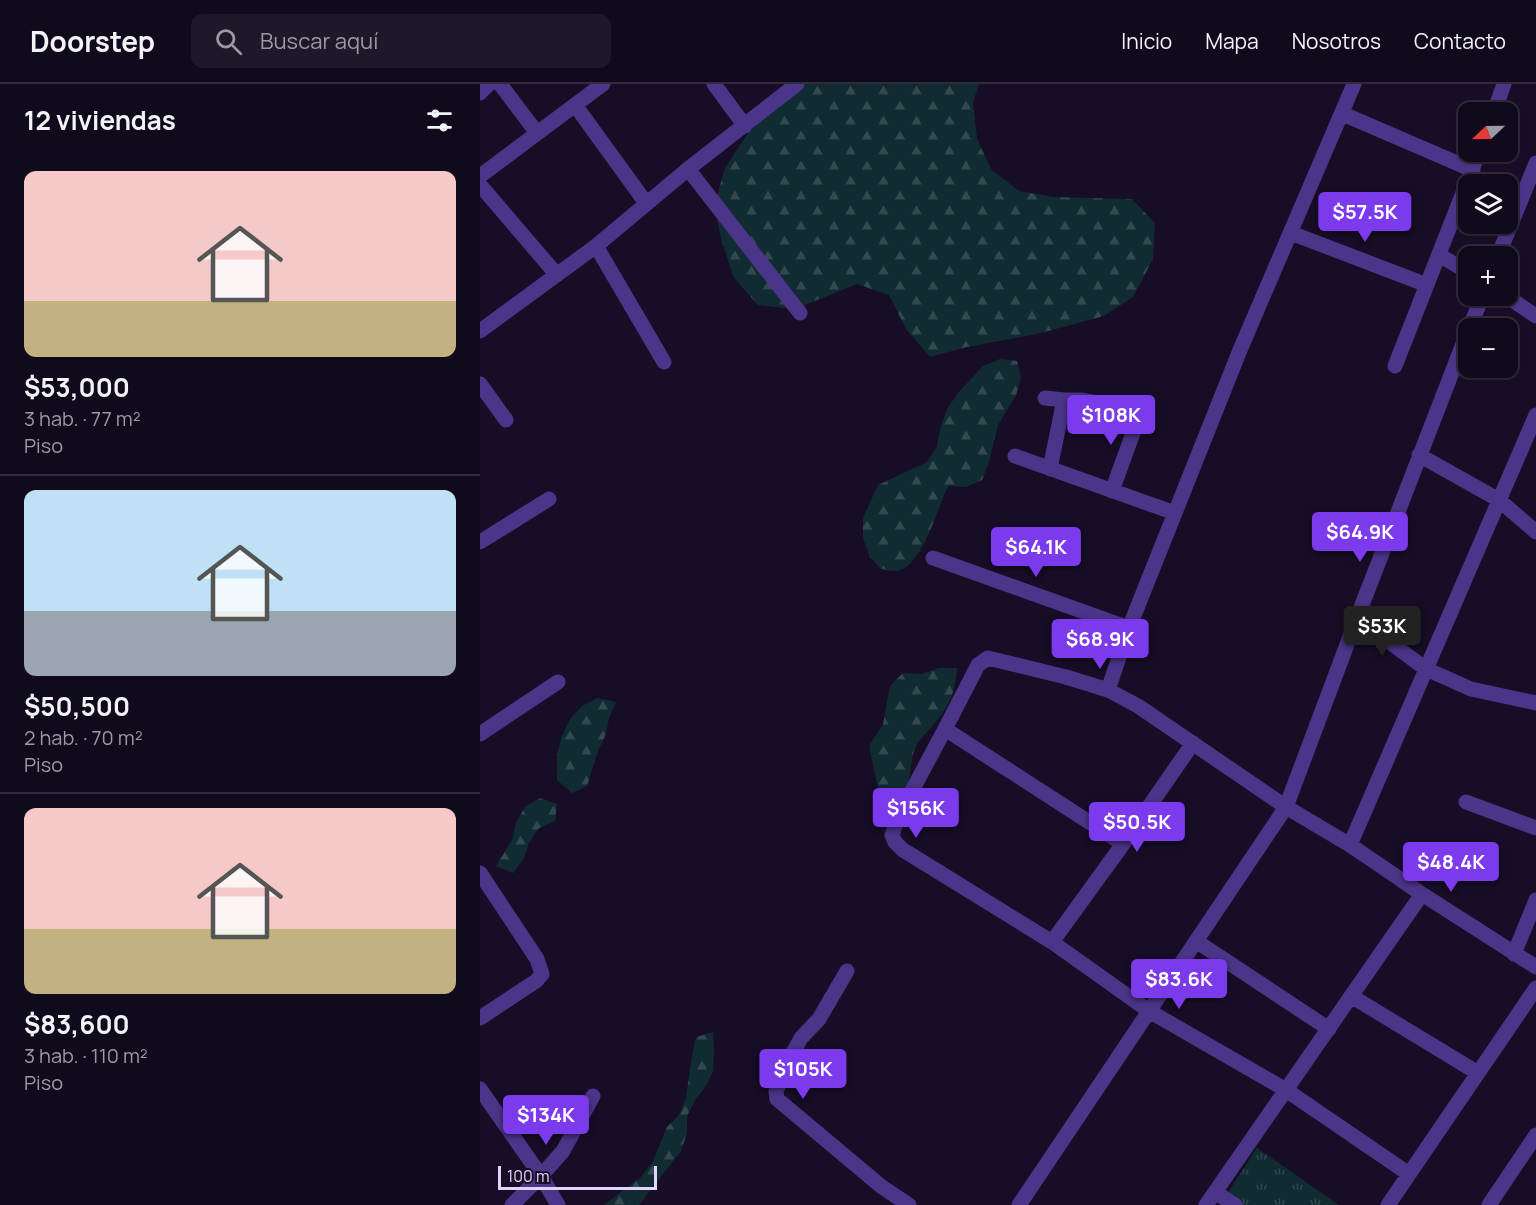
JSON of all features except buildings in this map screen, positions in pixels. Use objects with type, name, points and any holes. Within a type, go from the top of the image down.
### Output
[{"type":"street","points":[[480,93],[489,84]]},
{"type":"street","points":[[500,84],[537,134]]},
{"type":"street","points":[[480,176],[603,84]]},
{"type":"street","points":[[714,84],[745,126]]},
{"type":"street","points":[[480,331],[596,246],[688,169],[797,84]]},
{"type":"street","points":[[1108,690],[1129,628],[1240,350],[1354,84]]},
{"type":"street","points":[[1498,102],[1504,84]]},
{"type":"street","points":[[575,105],[646,203]]},
{"type":"street","points":[[1343,114],[1473,170]]},
{"type":"street","points":[[1395,366],[1476,162]]},
{"type":"street","points":[[1502,246],[1536,163]]},
{"type":"street","points":[[688,169],[800,313]]},
{"type":"street","points":[[480,185],[557,275]]},
{"type":"street","points":[[1291,233],[1427,285]]},
{"type":"street","points":[[596,246],[664,362]]},
{"type":"street","points":[[1439,255],[1458,266]]},
{"type":"street","points":[[1518,304],[1536,316]]},
{"type":"street","points":[[1020,1205],[1286,807],[1458,358]]},
{"type":"street","points":[[480,384],[506,420]]},
{"type":"street","points":[[1045,398],[1082,400],[1141,411],[1112,491]]},
{"type":"street","points":[[1050,469],[1064,400]]},
{"type":"street","points":[[1350,845],[1536,415]]},
{"type":"street","points":[[1419,455],[1499,500],[1536,532]]},
{"type":"street","points":[[1016,456],[1175,513]]},
{"type":"street","points":[[480,542],[549,499]]},
{"type":"street","points":[[933,558],[1129,628]]},
{"type":"street","points":[[1357,618],[1426,669],[1471,689],[1536,703]]},
{"type":"street","points":[[1409,1174],[1286,1090],[1149,1011],[1052,942],[917,860],[895,842],[892,835],[900,813],[978,665],[988,658],[1066,677],[1108,690],[1138,706],[1286,807],[1350,845],[1536,967]]},
{"type":"street","points":[[480,734],[558,682]]},
{"type":"street","points":[[945,729],[1123,844]]},
{"type":"street","points":[[1052,942],[1193,743]]},
{"type":"street","points":[[1466,802],[1536,828]]},
{"type":"street","points":[[480,873],[537,959],[542,974],[536,981],[480,1018]]},
{"type":"street","points":[[1206,1205],[1422,894]]},
{"type":"street","points":[[1514,954],[1536,900]]},
{"type":"street","points":[[1196,941],[1329,1029]]},
{"type":"street","points":[[847,971],[819,1019],[801,1038],[776,1091],[777,1099],[882,1186],[909,1205]]},
{"type":"street","points":[[1388,1205],[1536,988]]},
{"type":"street","points":[[1351,996],[1478,1073]]},
{"type":"street","points":[[480,1089],[541,1176],[558,1205]]},
{"type":"street","points":[[512,1205],[563,1151],[593,1096]]},
{"type":"street","points":[[1489,1205],[1536,1135]]},
{"type":"street","points":[[1215,1192],[1234,1205]]},
{"type":"green space","points":[[789,84],[979,84],[973,102],[977,139],[991,169],[1019,191],[1054,197],[1132,199],[1155,223],[1153,259],[1133,297],[1104,316],[1037,334],[967,347],[930,357],[906,329],[889,295],[857,284],[795,309],[758,305],[734,278],[722,242],[714,206],[725,168],[748,133],[774,108]]},
{"type":"green space","points":[[1000,359],[1017,361],[1021,378],[1016,395],[998,425],[982,480],[966,487],[948,486],[929,533],[916,557],[900,570],[881,569],[870,557],[863,538],[863,518],[878,485],[927,462],[937,447],[947,409],[958,393],[983,366]]},
{"type":"green space","points":[[939,668],[957,668],[954,689],[943,713],[915,748],[909,782],[902,798],[885,800],[877,784],[869,746],[883,724],[890,686],[903,673],[922,674]]},
{"type":"green space","points":[[598,698],[616,702],[587,786],[572,793],[557,780],[557,755],[562,736],[570,719],[582,706]]},
{"type":"green space","points":[[540,798],[557,804],[555,821],[539,828],[529,843],[523,860],[513,873],[496,866],[512,840],[516,823],[525,807]]},
{"type":"green space","points":[[713,1032],[713,1071],[687,1116],[687,1133],[681,1151],[639,1205],[604,1205],[641,1177],[653,1161],[667,1127],[679,1115],[686,1098],[696,1037]]},
{"type":"green space","points":[[1257,1148],[1339,1205],[1243,1205],[1227,1194]]}]
